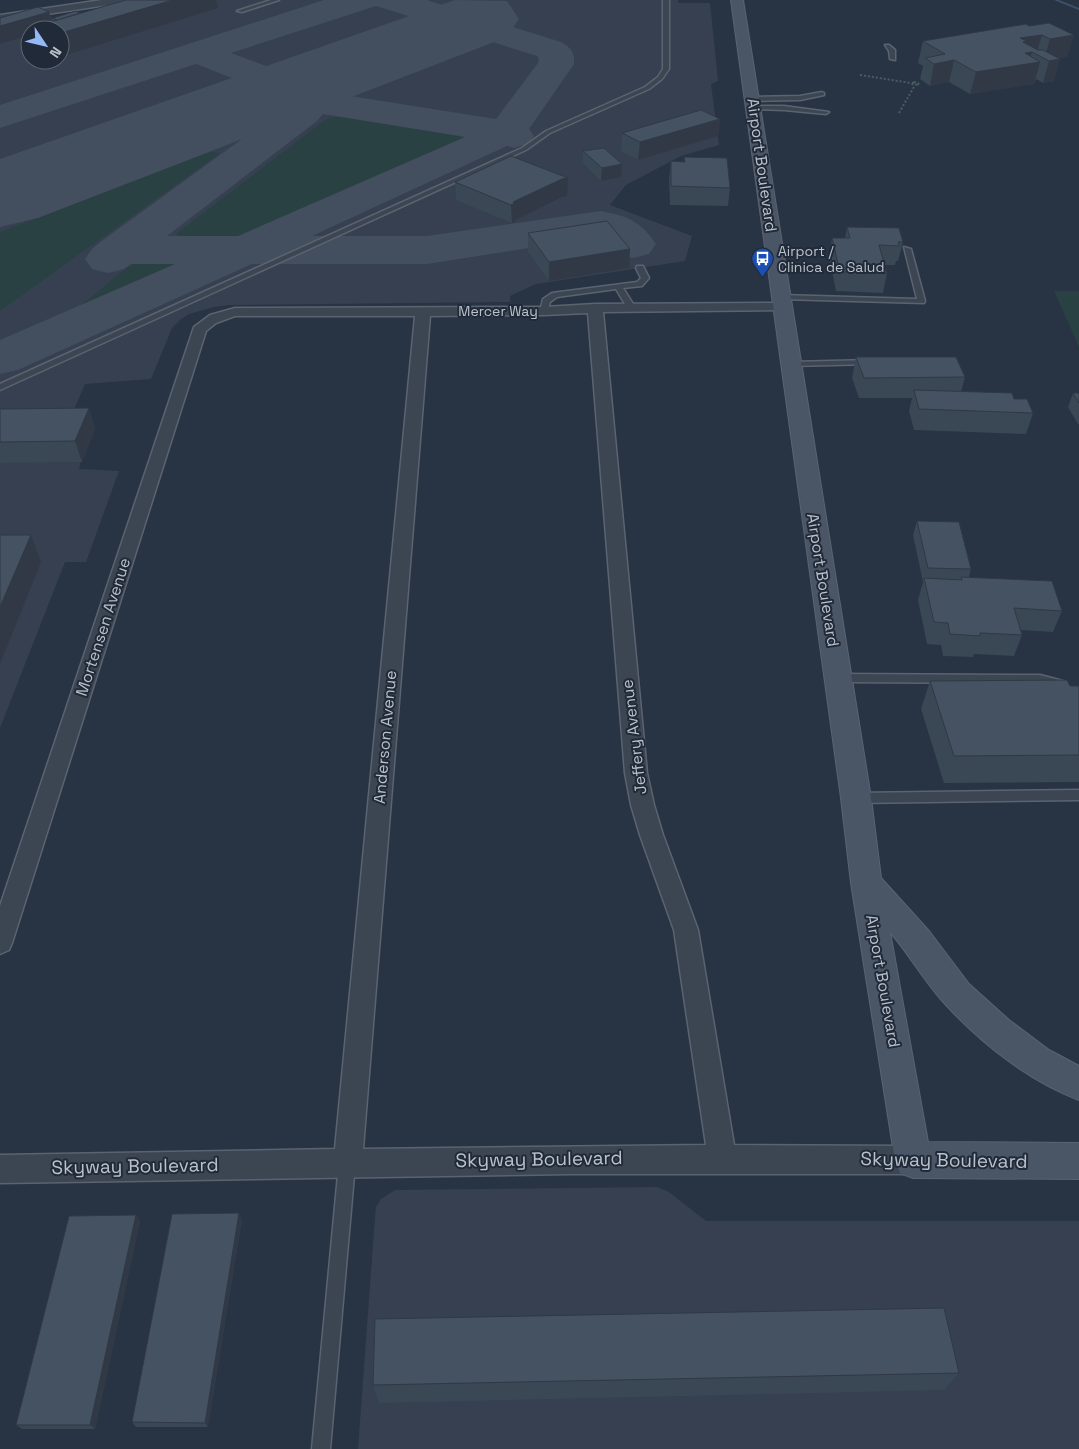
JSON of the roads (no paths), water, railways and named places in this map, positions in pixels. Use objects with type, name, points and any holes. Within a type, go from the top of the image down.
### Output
[{"type":"main road","name":"Airport Boulevard","points":[[737,0],[856,798],[866,883],[913,1160]]},
{"type":"main road","points":[[866,883],[918,941],[958,994],[990,1025],[1037,1061],[1079,1084]]},
{"type":"main road","name":"Skyway Boulevard","points":[[913,1160],[1079,1161]]},
{"type":"street","points":[[0,18],[121,0]]},
{"type":"street","name":"Mercer Way","points":[[214,318],[236,312],[544,311],[781,302]]},
{"type":"street","name":"Jeffery Avenue","points":[[595,308],[637,781],[647,823],[675,895],[686,930],[722,1157]]},
{"type":"street","name":"Anderson Avenue","points":[[348,1162],[423,311]]},
{"type":"street","name":"Mortensen Avenue","points":[[0,943],[199,330],[204,324],[214,318]]},
{"type":"street","name":"Skyway Boulevard","points":[[0,1169],[722,1157],[913,1160]]},
{"type":"lane","points":[[240,11],[276,0]]},
{"type":"lane","points":[[0,387],[524,149],[548,132],[647,88],[660,78],[666,69],[666,0]]},
{"type":"lane","points":[[887,46],[892,50],[893,59]]},
{"type":"lane","points":[[819,94],[816,104],[826,112],[754,104],[819,94]]},
{"type":"lane","points":[[781,302],[921,302],[907,249]]},
{"type":"lane","points":[[544,311],[546,301],[555,295],[618,287],[644,281],[645,275],[640,268]]},
{"type":"lane","points":[[618,287],[631,307]]},
{"type":"lane","points":[[791,364],[880,362]]},
{"type":"lane","points":[[838,678],[1040,679],[1065,685],[1068,692]]},
{"type":"lane","points":[[856,798],[1079,796]]},
{"type":"lane","points":[[321,1449],[348,1162]]},
{"type":"waterway","points":[[1056,0],[1079,9]]},
{"type":"place","name":"Airport / Clinica de Salud","points":[[762,278]]}]
